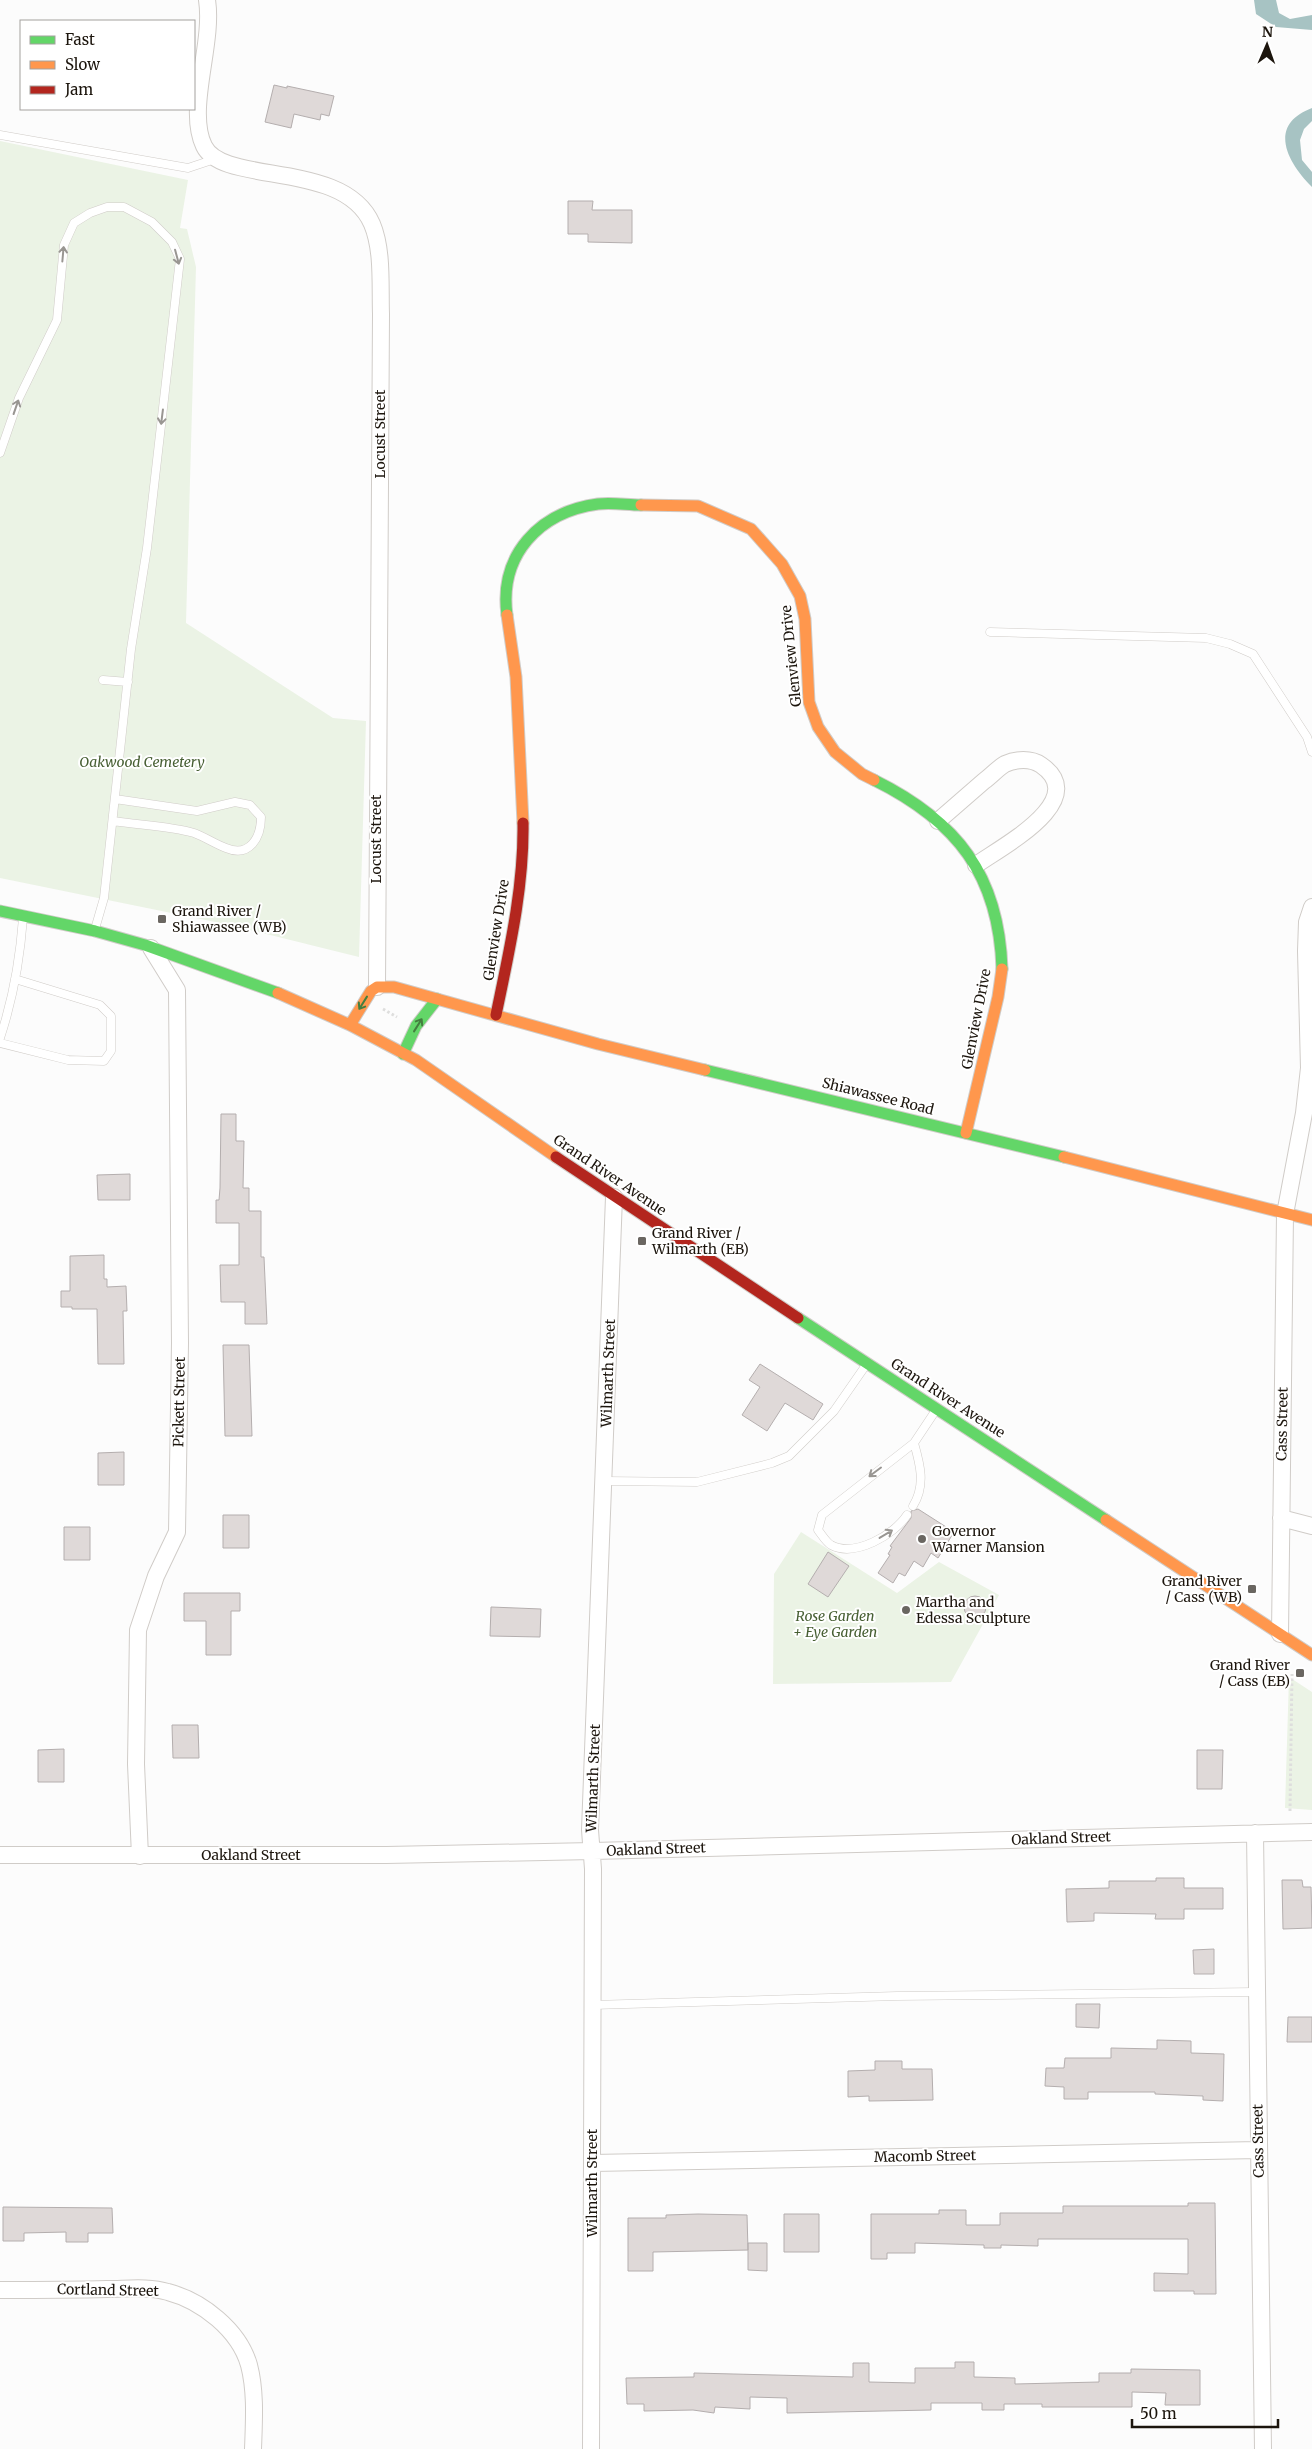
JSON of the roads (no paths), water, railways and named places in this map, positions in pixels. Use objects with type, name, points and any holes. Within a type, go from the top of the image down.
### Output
[{"type":"street","points":[[207,0],[206,50],[198,119],[204,147],[215,159]]},
{"type":"street","name":"Locust Street","points":[[215,159],[230,166],[309,180],[336,190],[360,205],[372,224],[378,246],[381,314],[377,987]]},
{"type":"street","name":"Glenview Drive","points":[[496,1015],[516,919],[523,840],[516,678],[505,598],[512,564],[532,534],[562,513],[599,504],[698,506],[751,529],[782,564],[800,596],[807,635],[809,702],[818,727],[835,752],[862,774],[902,794],[938,821],[958,841],[976,865],[991,898],[1001,941],[1002,970],[998,997],[966,1133]]},
{"type":"street","points":[[938,821],[1004,765],[1021,760],[1037,762],[1047,769],[1056,781],[1057,796],[1052,807],[1035,823],[976,865]]},
{"type":"street","name":"Cass Street","points":[[1280,1634],[1285,1214],[1304,1113],[1309,1068],[1306,950],[1307,922],[1312,907]]},
{"type":"street","name":"Grand River Avenue","points":[[0,911],[95,931],[267,988],[350,1025],[416,1060],[614,1197],[1312,1655]]},
{"type":"street","name":"Pickett Street","points":[[140,1856],[136,1764],[138,1630],[156,1576],[177,1532],[180,1348],[177,990],[151,948]]},
{"type":"street","points":[[350,1025],[364,999],[377,987]]},
{"type":"street","name":"Shiawassee Road","points":[[377,987],[394,987],[598,1044],[966,1133],[1312,1220]]},
{"type":"street","points":[[403,1054],[416,1026],[437,999]]},
{"type":"street","name":"Wilmarth Street","points":[[591,2449],[593,1851],[590,1830],[605,1481],[611,1232],[614,1197]]},
{"type":"street","points":[[1281,1518],[1312,1526]]},
{"type":"street","name":"Oakland Street","points":[[0,1855],[140,1856],[593,1851],[1312,1832]]},
{"type":"street","name":"Cass Street","points":[[1255,1833],[1263,2449]]},
{"type":"street","name":"Macomb Street","points":[[592,2163],[1258,2150]]},
{"type":"street","name":"Cortland Street","points":[[0,2290],[153,2289],[183,2297],[199,2305],[232,2333],[242,2347],[249,2364],[254,2389],[253,2449]]},
{"type":"lane","points":[[0,135],[188,168],[215,159]]},
{"type":"lane","points":[[0,453],[19,398],[57,320],[64,245],[74,224],[90,213],[107,207],[124,207],[152,222],[172,242],[180,259],[147,548],[131,649],[104,898],[95,931]]},
{"type":"lane","points":[[990,632],[1206,638],[1230,644],[1253,654],[1307,737],[1312,752]]},
{"type":"lane","points":[[103,680],[128,682]]},
{"type":"lane","points":[[113,821],[194,833],[228,849],[241,850],[253,845],[261,831],[261,817],[250,805],[235,802],[197,811],[115,799]]},
{"type":"lane","points":[[0,1038],[8,1014],[15,979],[23,916]]},
{"type":"lane","points":[[0,1043],[68,1060],[104,1061],[111,1051],[111,1016],[100,1005],[15,979]]},
{"type":"lane","points":[[605,1481],[697,1482],[772,1463],[789,1456],[834,1411],[867,1363]]},
{"type":"lane","points":[[907,1515],[900,1526],[871,1543],[854,1550],[832,1545],[818,1530],[822,1515],[914,1443],[936,1409]]},
{"type":"lane","points":[[913,1506],[922,1486],[920,1462],[914,1443]]},
{"type":"lane","points":[[592,2005],[897,1996],[1256,1992]]},
{"type":"water","points":[[1254,0],[1276,0],[1279,13],[1290,19],[1312,15],[1312,30],[1276,27],[1256,14]]},
{"type":"water","points":[[1312,108],[1312,121],[1304,129],[1300,140],[1302,160],[1312,172],[1312,187],[1289,156],[1286,134],[1290,124],[1298,115]]},
{"type":"place","name":"Grand River / Shiawassee (WB)","points":[[162,919]]},
{"type":"place","name":"Grand River / Wilmarth (EB)","points":[[642,1241]]},
{"type":"place","name":"Governor Warner Mansion","points":[[922,1539]]},
{"type":"place","name":"Grand River / Cass (WB)","points":[[1252,1589]]},
{"type":"place","name":"Martha and Edessa Sculpture","points":[[906,1610]]},
{"type":"place","name":"Grand River / Cass (EB)","points":[[1300,1673]]},
{"type":"park label","name":"Oakwood Cemetery","points":[[142,762]]},
{"type":"park label","name":"Rose Garden + Eye Garden","points":[[835,1624]]}]
